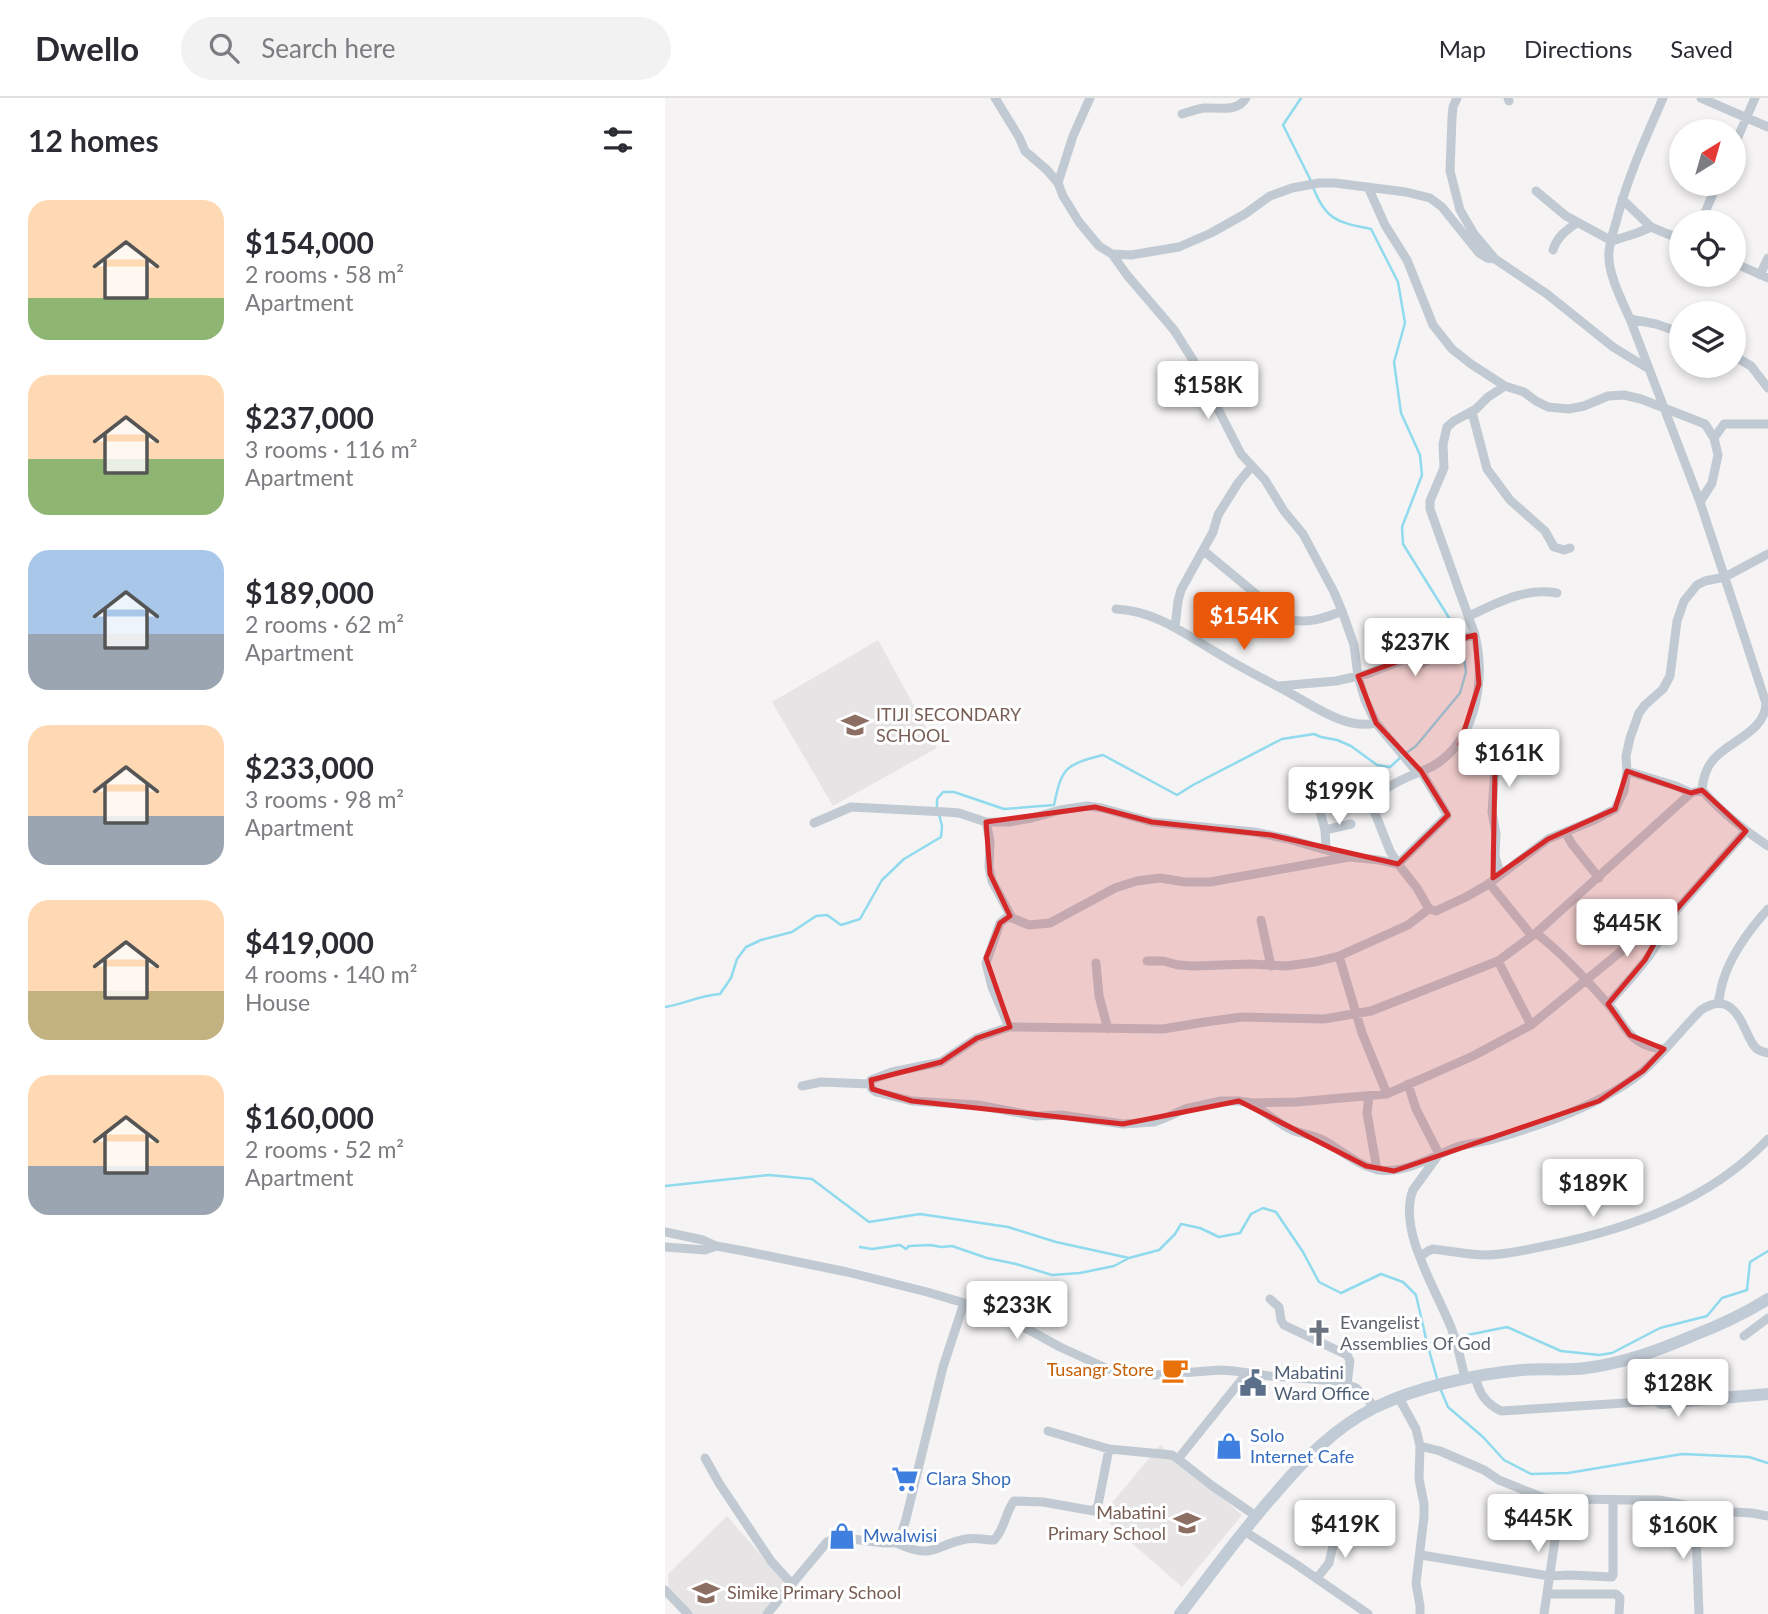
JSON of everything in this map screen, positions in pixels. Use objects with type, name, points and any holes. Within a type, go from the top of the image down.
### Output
[{"type":"main road","points":[[1180,1614],[1256,1516],[1312,1452],[1339,1430],[1375,1407],[1470,1377],[1551,1368],[1584,1368],[1632,1359],[1714,1327],[1768,1299]]},
{"type":"main road","points":[[1632,1359],[1647,1394],[1662,1403],[1768,1394]]},
{"type":"street","points":[[995,98],[1025,151],[1047,170],[1058,184],[1079,222],[1099,246],[1112,254],[1126,275],[1174,330],[1193,360],[1241,454],[1265,480],[1312,549],[1342,611],[1354,645],[1358,676],[1365,700],[1376,723],[1419,771],[1447,813],[1398,864]]},
{"type":"street","points":[[1058,184],[1073,136],[1090,98]]},
{"type":"street","points":[[1182,114],[1195,110],[1233,108],[1242,104],[1246,98]]},
{"type":"street","points":[[1457,98],[1453,107],[1450,153],[1453,186],[1460,210],[1470,228],[1495,259],[1547,294],[1613,346],[1649,369]]},
{"type":"street","points":[[1663,98],[1622,199],[1609,253],[1610,265],[1700,502],[1767,709],[1757,725],[1711,762],[1702,790]]},
{"type":"street","points":[[1701,98],[1768,127]]},
{"type":"street","points":[[1747,118],[1755,98]]},
{"type":"street","points":[[1112,254],[1131,255],[1179,247],[1245,214],[1270,196],[1305,185],[1335,183],[1420,194],[1430,198],[1442,207],[1479,253],[1495,259]]},
{"type":"street","points":[[1368,187],[1385,225],[1412,270],[1433,325],[1461,357],[1505,386],[1524,392],[1548,407],[1569,409],[1608,396],[1624,394],[1705,424],[1714,438],[1718,455],[1713,483],[1700,502]]},
{"type":"street","points":[[1536,191],[1577,223],[1612,241],[1651,227]]},
{"type":"street","points":[[1622,199],[1651,227],[1669,235]]},
{"type":"street","points":[[1553,250],[1557,240],[1577,223]]},
{"type":"street","points":[[1746,269],[1764,277],[1768,258]]},
{"type":"street","points":[[1630,319],[1669,328]]},
{"type":"street","points":[[1746,363],[1768,388]]},
{"type":"street","points":[[1342,805],[1374,800],[1419,771],[1433,766],[1458,743],[1472,716],[1479,684],[1479,654],[1467,637],[1469,616],[1437,531],[1430,501],[1444,468],[1443,444],[1447,427],[1472,412],[1505,386]]},
{"type":"street","points":[[1472,412],[1484,463],[1491,476],[1510,500],[1545,531],[1554,547],[1564,550],[1570,548]]},
{"type":"street","points":[[1714,438],[1724,424],[1768,424]]},
{"type":"street","points":[[1175,627],[1181,590],[1204,551],[1218,515],[1251,466]]},
{"type":"street","points":[[1204,551],[1286,619],[1310,622],[1342,611]]},
{"type":"street","points":[[1374,800],[1373,808],[1390,851],[1429,909],[1436,911],[1489,883],[1548,839],[1615,809],[1624,791],[1626,756],[1639,713],[1671,676],[1677,621],[1684,601],[1697,585],[1725,576],[1768,554]]},
{"type":"street","points":[[1469,616],[1511,597],[1545,591],[1557,593]]},
{"type":"street","points":[[1116,609],[1138,612],[1175,627],[1219,655],[1332,715],[1360,725],[1376,723]]},
{"type":"street","points":[[1277,686],[1319,684],[1358,676],[1405,659],[1419,664],[1467,637]]},
{"type":"street","points":[[1458,743],[1495,767],[1492,812],[1496,834],[1495,856],[1500,873]]},
{"type":"street","points":[[1627,771],[1691,793]]},
{"type":"street","points":[[870,1084],[871,1080],[892,1072],[941,1062],[977,1038],[1009,1027],[1163,1029],[1242,1017],[1324,1019],[1371,1012],[1498,961],[1599,878],[1691,793],[1702,790]]},
{"type":"street","points":[[1702,790],[1746,831],[1768,846]]},
{"type":"street","points":[[814,823],[851,807],[959,813],[986,822],[1018,821],[1087,806],[1152,822],[1288,838],[1350,857],[1398,864]]},
{"type":"street","points":[[1320,811],[1326,849]]},
{"type":"street","points":[[986,822],[990,841],[990,874],[995,890],[1012,918]]},
{"type":"street","points":[[1325,830],[1350,824]]},
{"type":"street","points":[[870,1084],[876,1092],[912,1101],[978,1105],[1036,1116],[1061,1115],[1123,1124],[1154,1122],[1185,1108],[1205,1104],[1238,1101],[1296,1102],[1387,1094],[1473,1056],[1531,1026],[1635,940],[1667,920],[1746,831]]},
{"type":"street","points":[[1565,832],[1599,878]]},
{"type":"street","points":[[1009,1027],[989,981],[986,963],[1000,923],[1006,918],[1029,925],[1050,923],[1115,888],[1137,881],[1160,878],[1185,882],[1210,881],[1350,857]]},
{"type":"street","points":[[1489,883],[1534,934],[1567,960],[1608,1004],[1630,1035],[1652,1048],[1664,1049]]},
{"type":"street","points":[[1147,961],[1185,966],[1271,966],[1315,962],[1339,956],[1408,925],[1429,909]]},
{"type":"street","points":[[1718,1003],[1730,964],[1756,922],[1768,909]]},
{"type":"street","points":[[1261,920],[1271,966]]},
{"type":"street","points":[[1608,1004],[1664,933],[1667,920]]},
{"type":"street","points":[[1339,956],[1367,1046],[1387,1094]]},
{"type":"street","points":[[1498,961],[1531,1026]]},
{"type":"street","points":[[1096,963],[1099,996],[1108,1029]]},
{"type":"street","points":[[1252,1103],[1287,1127],[1314,1136],[1345,1155],[1377,1170],[1394,1171],[1439,1154],[1531,1127],[1599,1101],[1643,1071],[1700,1010],[1711,1004],[1730,1006],[1756,1048],[1768,1053]]},
{"type":"street","points":[[802,1086],[821,1082],[870,1084]]},
{"type":"street","points":[[1408,1084],[1416,1108],[1439,1154]]},
{"type":"street","points":[[1369,1096],[1367,1113],[1377,1170]]},
{"type":"street","points":[[1420,1258],[1433,1249],[1484,1255],[1504,1254],[1573,1240],[1638,1220],[1692,1197],[1742,1164],[1768,1139]]},
{"type":"street","points":[[1439,1154],[1410,1197],[1409,1219],[1420,1258],[1453,1331],[1470,1377],[1481,1396],[1492,1407],[1501,1411],[1656,1401]]},
{"type":"street","points":[[665,1232],[703,1240],[716,1246],[890,1282],[964,1303],[1007,1318],[1108,1369],[1155,1375],[1220,1370],[1337,1381],[1356,1388],[1375,1407]]},
{"type":"street","points":[[665,1247],[705,1250],[716,1246]]},
{"type":"street","points":[[1270,1299],[1279,1307],[1284,1325],[1347,1355],[1350,1361],[1347,1384]]},
{"type":"street","points":[[896,1542],[906,1519],[943,1367],[964,1303]]},
{"type":"street","points":[[1745,1336],[1768,1318]]},
{"type":"street","points":[[1178,1459],[1247,1373]]},
{"type":"street","points":[[1399,1398],[1416,1429],[1420,1446],[1419,1479],[1424,1504],[1421,1555],[1416,1583],[1420,1614]]},
{"type":"street","points":[[1048,1431],[1109,1449],[1172,1455],[1211,1486],[1256,1516]]},
{"type":"street","points":[[1420,1446],[1440,1451],[1484,1470],[1499,1480],[1544,1498],[1659,1500],[1768,1516]]},
{"type":"street","points":[[767,1614],[827,1542],[837,1537],[896,1542],[921,1552],[931,1552],[966,1539],[994,1540],[1000,1533],[1014,1500],[1094,1511],[1098,1505],[1109,1449]]},
{"type":"street","points":[[705,1458],[771,1561],[791,1583]]},
{"type":"street","points":[[1544,1614],[1561,1499]]},
{"type":"street","points":[[1421,1555],[1549,1576],[1613,1577],[1613,1500]]},
{"type":"street","points":[[1695,1507],[1699,1614]]},
{"type":"street","points":[[1317,1578],[1329,1563],[1338,1524]]},
{"type":"street","points":[[1244,1531],[1368,1614]]},
{"type":"street","points":[[665,1590],[688,1614]]},
{"type":"street","points":[[1548,1594],[1616,1594],[1620,1598],[1619,1614]]},
{"type":"highlighted area","points":[[1475,635],[1479,684],[1460,744],[1495,767],[1493,878],[1548,839],[1615,809],[1627,771],[1691,793],[1702,790],[1746,831],[1668,919],[1645,960],[1608,1004],[1630,1035],[1664,1049],[1643,1071],[1599,1101],[1394,1171],[1366,1166],[1239,1101],[1123,1124],[912,1101],[872,1089],[871,1080],[941,1062],[977,1038],[1010,1027],[986,958],[1000,923],[1010,916],[990,874],[986,822],[1095,807],[1152,822],[1271,835],[1398,864],[1448,815],[1421,771],[1376,723],[1358,676],[1405,659],[1419,664]]},
{"type":"shaded area","name":"ITIJI SECONDARY SCHOOL","points":[[878,640],[937,748],[833,806],[772,702]]},
{"type":"shaded area","points":[[1160,1445],[1242,1515],[1182,1587],[1101,1516]]},
{"type":"shaded area","points":[[727,1516],[787,1585],[765,1614],[690,1614],[669,1593],[668,1574]]},
{"type":"waterway","points":[[1301,98],[1283,125],[1311,181]]},
{"type":"waterway","points":[[1313,187],[1328,213],[1342,222],[1371,229],[1398,282],[1405,323],[1394,362],[1401,413],[1420,455],[1422,475],[1402,527],[1403,544],[1461,637],[1466,672],[1460,693],[1416,746],[1405,754]]},
{"type":"waterway","points":[[937,808],[937,799],[943,792],[954,792],[1004,809],[1054,805],[1060,782],[1068,769],[1103,755],[1177,795],[1282,739],[1314,734],[1337,740],[1351,746],[1377,765],[1390,767],[1400,758]]},
{"type":"waterway","points":[[665,1007],[720,994],[746,947],[761,940],[792,932],[816,916],[827,915],[841,925],[860,919],[882,880],[904,859],[941,837],[939,814]]},
{"type":"waterway","points":[[665,1186],[769,1175],[812,1179],[869,1222],[920,1214],[1008,1227],[1056,1242],[1129,1258],[1159,1250],[1181,1224],[1200,1228],[1219,1237],[1240,1233],[1251,1214],[1263,1208],[1276,1212],[1319,1282],[1341,1293],[1381,1274],[1403,1282],[1416,1295],[1438,1382]]},
{"type":"waterway","points":[[860,1247],[872,1249],[900,1245],[906,1249],[909,1246],[952,1246],[1052,1275],[1114,1266],[1129,1258]]},
{"type":"waterway","points":[[1428,1343],[1507,1327],[1561,1351],[1599,1355],[1612,1353],[1660,1328],[1707,1316],[1722,1298],[1747,1290],[1750,1262],[1768,1251]]},
{"type":"waterway","points":[[1440,1388],[1448,1407],[1483,1437],[1504,1460],[1531,1474],[1568,1473],[1682,1454],[1749,1457],[1768,1463]]},
{"type":"place","name":"ITIJI SECONDARY SCHOOL","points":[[855,725]]},
{"type":"place","name":"Evangelist Assemblies Of God","points":[[1319,1333]]},
{"type":"place","name":"Tusangr Store","points":[[1175,1370]]},
{"type":"place","name":"Mabatini Ward Office","points":[[1253,1383]]},
{"type":"place","name":"Solo Internet Cafe","points":[[1229,1446]]},
{"type":"place","name":"Clara Shop","points":[[905,1479]]},
{"type":"place","name":"Mabatini Primary School","points":[[1187,1523]]},
{"type":"place","name":"Mwalwisi","points":[[842,1536]]},
{"type":"place","name":"Simike Primary School","points":[[706,1593]]}]
